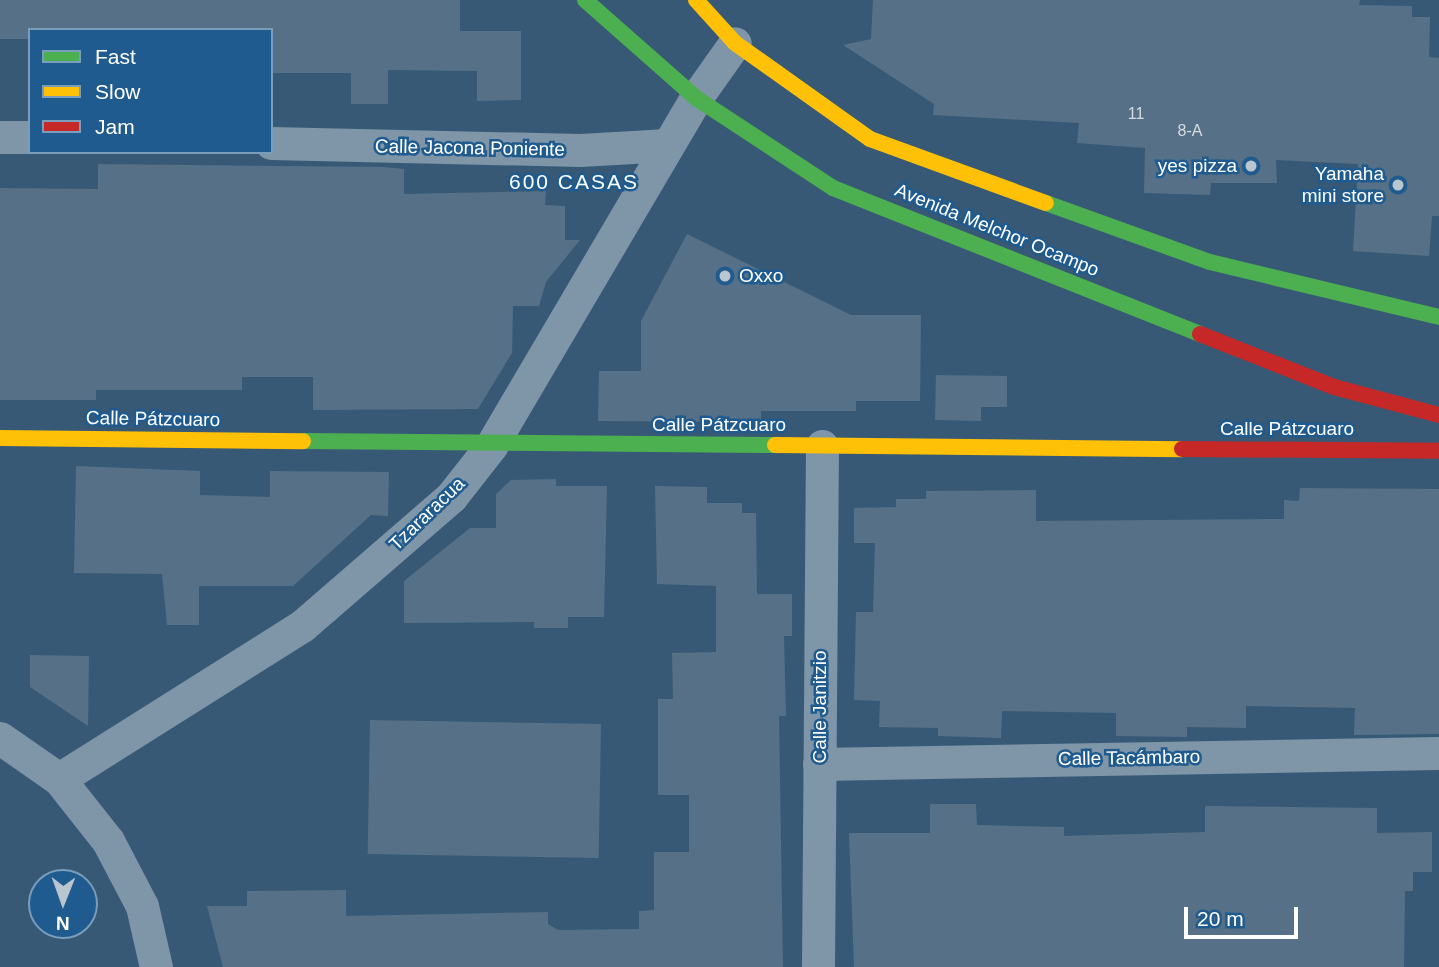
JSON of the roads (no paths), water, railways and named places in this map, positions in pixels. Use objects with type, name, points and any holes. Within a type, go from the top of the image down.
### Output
[{"type":"main road","name":"Avenida Melchor Ocampo","points":[[585,0],[696,98],[833,188],[1334,387],[1439,415]]},
{"type":"main road","name":"Avenida Melchor Ocampo","points":[[696,0],[735,43],[870,139],[1210,262],[1439,317]]},
{"type":"main road","name":"Calle Pátzcuaro","points":[[0,438],[491,446],[1439,451]]},
{"type":"street","name":"Tzararacua","points":[[59,779],[302,626],[451,497],[491,446],[696,98],[735,43]]},
{"type":"street","points":[[0,136],[28,137]]},
{"type":"street","name":"Calle Jacona Poniente","points":[[273,143],[580,150],[668,145]]},
{"type":"street","name":"Calle Janitzio","points":[[818,967],[822,446]]},
{"type":"street","points":[[5,743],[59,779],[108,841],[142,906],[156,967]]},
{"type":"street","name":"Calle Tacámbaro","points":[[820,764],[1439,753]]},
{"type":"place","name":"yes pizza","points":[[1251,166]]},
{"type":"place","name":"Yamaha mini store","points":[[1398,185]]},
{"type":"place","name":"Oxxo","points":[[725,276]]},
{"type":"district","name":"600 CASAS","points":[[574,182]]}]
